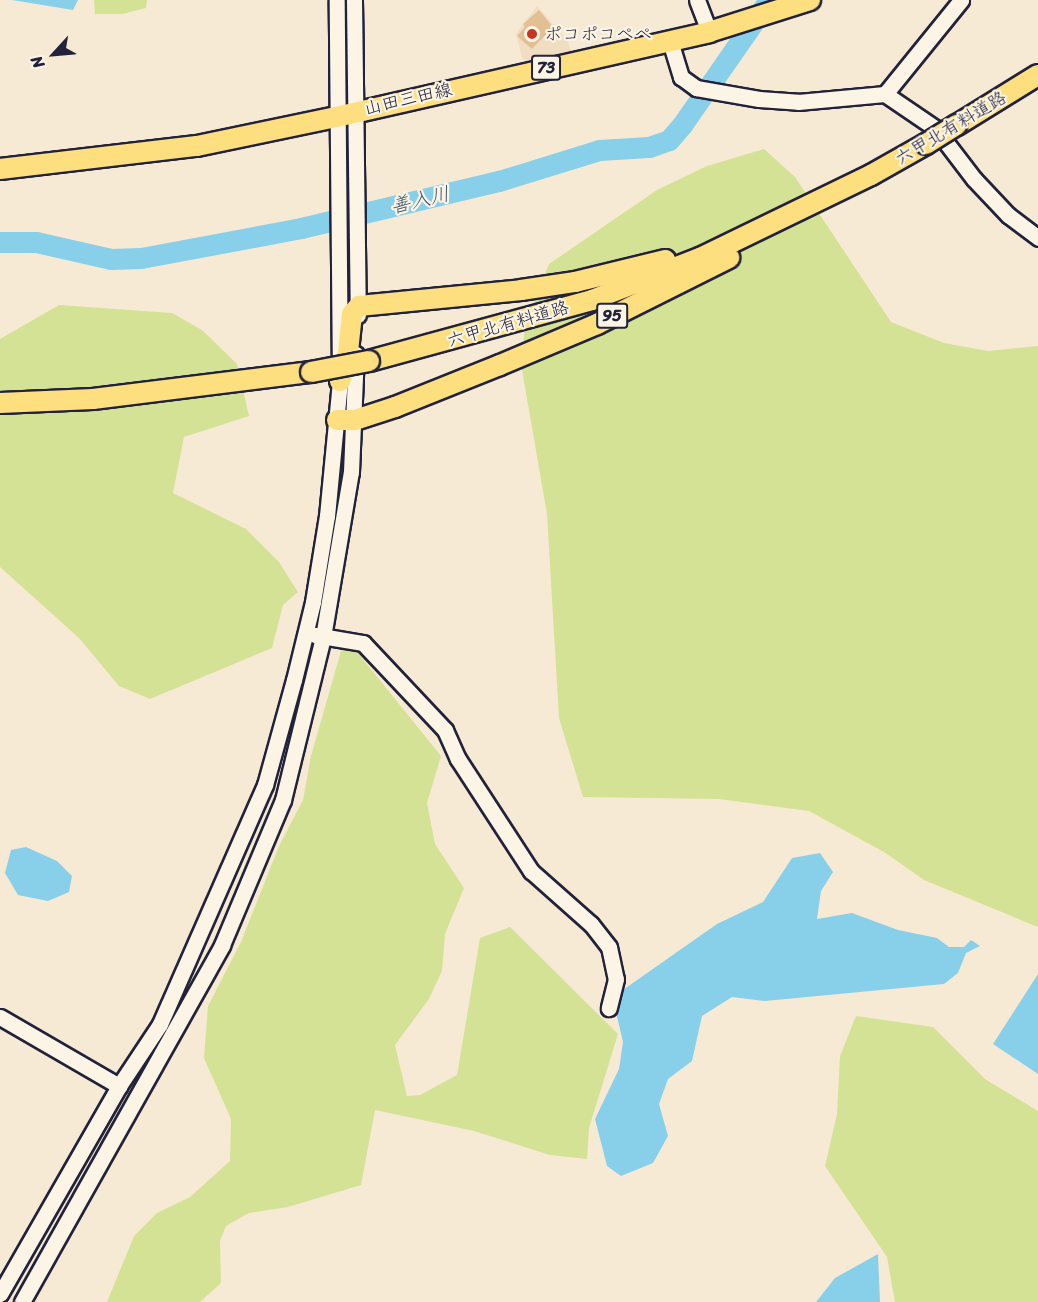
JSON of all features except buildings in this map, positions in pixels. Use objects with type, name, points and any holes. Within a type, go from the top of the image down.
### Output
[{"type":"main road","name":"山田三田線","points":[[0,169],[197,146],[336,117],[357,110],[709,32],[768,16],[810,0]]},
{"type":"main road","name":"六甲北有料道路","points":[[0,403],[93,399],[311,372],[369,361],[592,300],[746,238],[871,175],[1038,75]]},
{"type":"main road","name":"95","points":[[346,420],[395,407],[597,324],[822,208],[871,175]]},
{"type":"main road","name":"95","points":[[358,306],[404,305],[575,282],[746,238]]},
{"type":"main road","points":[[340,381],[347,361],[352,314],[358,306]]},
{"type":"street","points":[[22,1302],[222,945],[283,800],[323,637],[351,472],[340,381],[336,117],[337,0]]},
{"type":"street","points":[[0,1294],[119,1086],[160,1024],[265,785],[306,634],[346,420],[358,306],[354,0]]},
{"type":"street","points":[[696,0],[709,32]]},
{"type":"street","points":[[885,94],[961,0]]},
{"type":"street","points":[[670,41],[681,77],[696,88],[759,99],[798,102],[885,94],[935,128],[981,187],[1008,215],[1038,238]]},
{"type":"street","points":[[306,634],[363,643],[445,730],[458,759],[531,871],[591,924],[609,947],[616,979],[609,1008]]},
{"type":"street","points":[[0,1017],[119,1086]]},
{"type":"shaded area","points":[[537,6],[567,40],[572,53],[528,62],[522,58],[516,34]]},
{"type":"green space","points":[[94,0],[147,0],[146,8],[122,14],[95,14]]},
{"type":"green space","points":[[764,149],[795,177],[891,322],[944,343],[988,351],[1038,346],[1038,927],[924,880],[884,852],[809,811],[719,799],[583,797],[559,718],[547,514],[521,364],[525,327],[549,264],[657,190],[707,166]]},
{"type":"green space","points":[[59,305],[172,313],[202,330],[237,364],[249,416],[184,437],[173,493],[246,529],[279,562],[298,592],[283,605],[272,648],[150,699],[119,686],[79,638],[0,567],[0,339]]},
{"type":"green space","points":[[345,637],[441,756],[427,803],[435,844],[464,888],[445,934],[442,971],[429,999],[395,1045],[407,1096],[420,1095],[457,1075],[480,938],[510,927],[618,1034],[589,1128],[587,1159],[550,1155],[474,1131],[375,1110],[361,1185],[288,1207],[249,1213],[226,1226],[220,1241],[221,1283],[200,1302],[107,1302],[134,1236],[157,1213],[190,1197],[230,1161],[231,1119],[204,1058],[208,1006],[241,942],[279,846],[303,800],[311,756]]},
{"type":"green space","points":[[856,1016],[933,1027],[985,1079],[1038,1111],[1038,1302],[895,1302],[887,1257],[825,1166],[837,1114],[840,1056]]},
{"type":"water","points":[[12,0],[78,0],[73,10]]},
{"type":"water","points":[[26,847],[57,861],[72,876],[69,892],[48,901],[18,895],[5,873],[11,850]]},
{"type":"water","points":[[820,853],[833,872],[821,891],[817,919],[852,913],[898,930],[937,938],[949,947],[964,947],[971,940],[980,946],[966,953],[958,973],[944,984],[765,1001],[732,997],[702,1016],[692,1061],[668,1079],[659,1104],[668,1136],[653,1163],[621,1176],[607,1166],[595,1119],[619,1069],[623,1042],[616,1012],[620,992],[717,924],[763,902],[792,858]]},
{"type":"water","points":[[1038,974],[1038,1074],[993,1044]]},
{"type":"water","points":[[878,1254],[880,1302],[816,1302],[835,1278]]},
{"type":"waterway","name":"善入川","points":[[0,242],[36,242],[111,259],[141,258],[301,228],[499,181],[599,150],[649,147],[669,140],[682,125],[769,0]]},
{"type":"place","name":"ポコポコぺぺ","points":[[532,34]]}]
